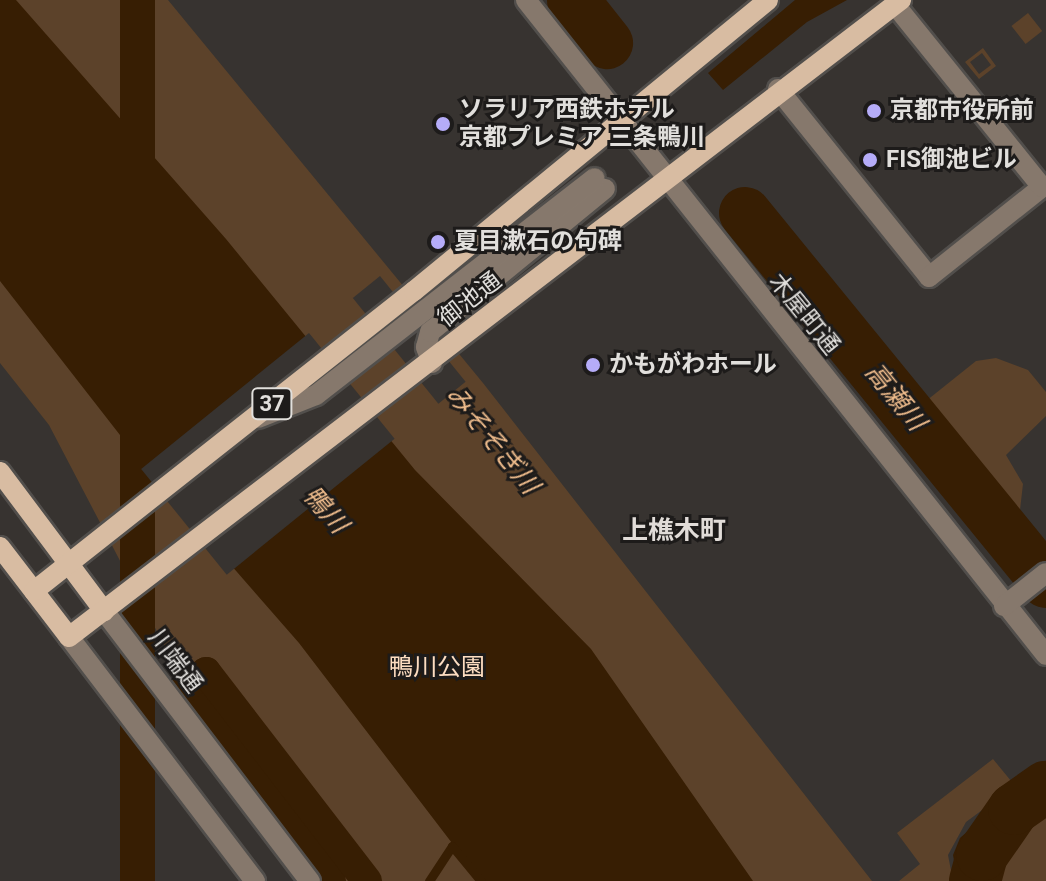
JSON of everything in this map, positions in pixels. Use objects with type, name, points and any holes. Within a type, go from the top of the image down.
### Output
[{"type":"main road","name":"御池通","points":[[34,591],[250,421],[421,299],[618,120],[768,0]]},
{"type":"main road","name":"御池通","points":[[69,637],[457,344],[778,89],[898,2]]},
{"type":"main road","name":"川端通","points":[[0,472],[104,611]]},
{"type":"main road","points":[[0,547],[69,637]]},
{"type":"street","name":"木屋町通","points":[[526,0],[665,180],[1046,655]]},
{"type":"street","points":[[778,89],[929,277],[1042,187],[898,2]]},
{"type":"street","points":[[421,299],[600,184],[426,338],[432,363]]},
{"type":"street","points":[[1004,606],[1046,573]]},
{"type":"street","name":"川端通","points":[[104,611],[310,881]]},
{"type":"street","points":[[69,637],[255,881]]},
{"type":"green space","name":"鴨川公園","points":[[0,0],[168,0],[483,383],[872,881],[332,881],[186,687],[49,425],[0,363]]},
{"type":"green space","points":[[1028,13],[1042,31],[1026,44],[1011,26]]},
{"type":"green space","points":[[983,48],[996,66],[979,79],[965,62]],"holes":[[[982,53],[991,65],[979,74],[970,62]]]},
{"type":"green space","points":[[996,358],[1028,370],[1046,392],[1046,416],[1006,455],[1023,484],[1020,510],[1008,515],[921,405],[976,361]]},
{"type":"green space","points":[[993,759],[1016,787],[1040,770],[1046,782],[1014,803],[997,799],[966,822],[948,855],[953,881],[899,881],[920,864],[897,833]]},
{"type":"green space","points":[[1046,795],[1046,881],[995,881],[1002,844],[1017,814]]},
{"type":"water","name":"鴨川","points":[[0,0],[16,0],[226,239],[415,470],[591,649],[753,881],[481,881],[299,643],[141,462],[0,281]]},
{"type":"water","points":[[120,0],[155,0],[155,881],[120,881]]},
{"type":"water","points":[[795,0],[847,0],[807,22],[723,90],[708,73]]},
{"type":"water","points":[[999,804],[1014,809],[989,881],[958,881],[953,855],[960,838]]},
{"type":"pier","points":[[380,276],[466,382],[438,404],[353,298]]},
{"type":"pier","points":[[309,333],[395,439],[227,575],[141,469]]},
{"type":"waterway","name":"高瀬川","points":[[573,0],[607,43]]},
{"type":"waterway","name":"高瀬川","points":[[745,213],[1046,582]]},
{"type":"waterway","points":[[331,881],[186,687],[206,672],[367,881]]},
{"type":"waterway","name":"高瀬川","points":[[975,881],[982,855],[1014,809],[1046,787]]},
{"type":"waterway","points":[[429,881],[452,846],[481,881]]},
{"type":"place","name":"京都市役所前","points":[[874,111]]},
{"type":"place","name":"ソラリア西鉄ホテル 京都プレミア 三条鴨川","points":[[443,124]]},
{"type":"place","name":"FIS御池ビル","points":[[870,160]]},
{"type":"place","name":"夏目漱石の句碑","points":[[438,242]]},
{"type":"place","name":"かもがわホール","points":[[593,365]]},
{"type":"district","name":"上樵木町","points":[[674,531]]},
{"type":"water label","name":"みそそぎ川","points":[[492,440]]}]
